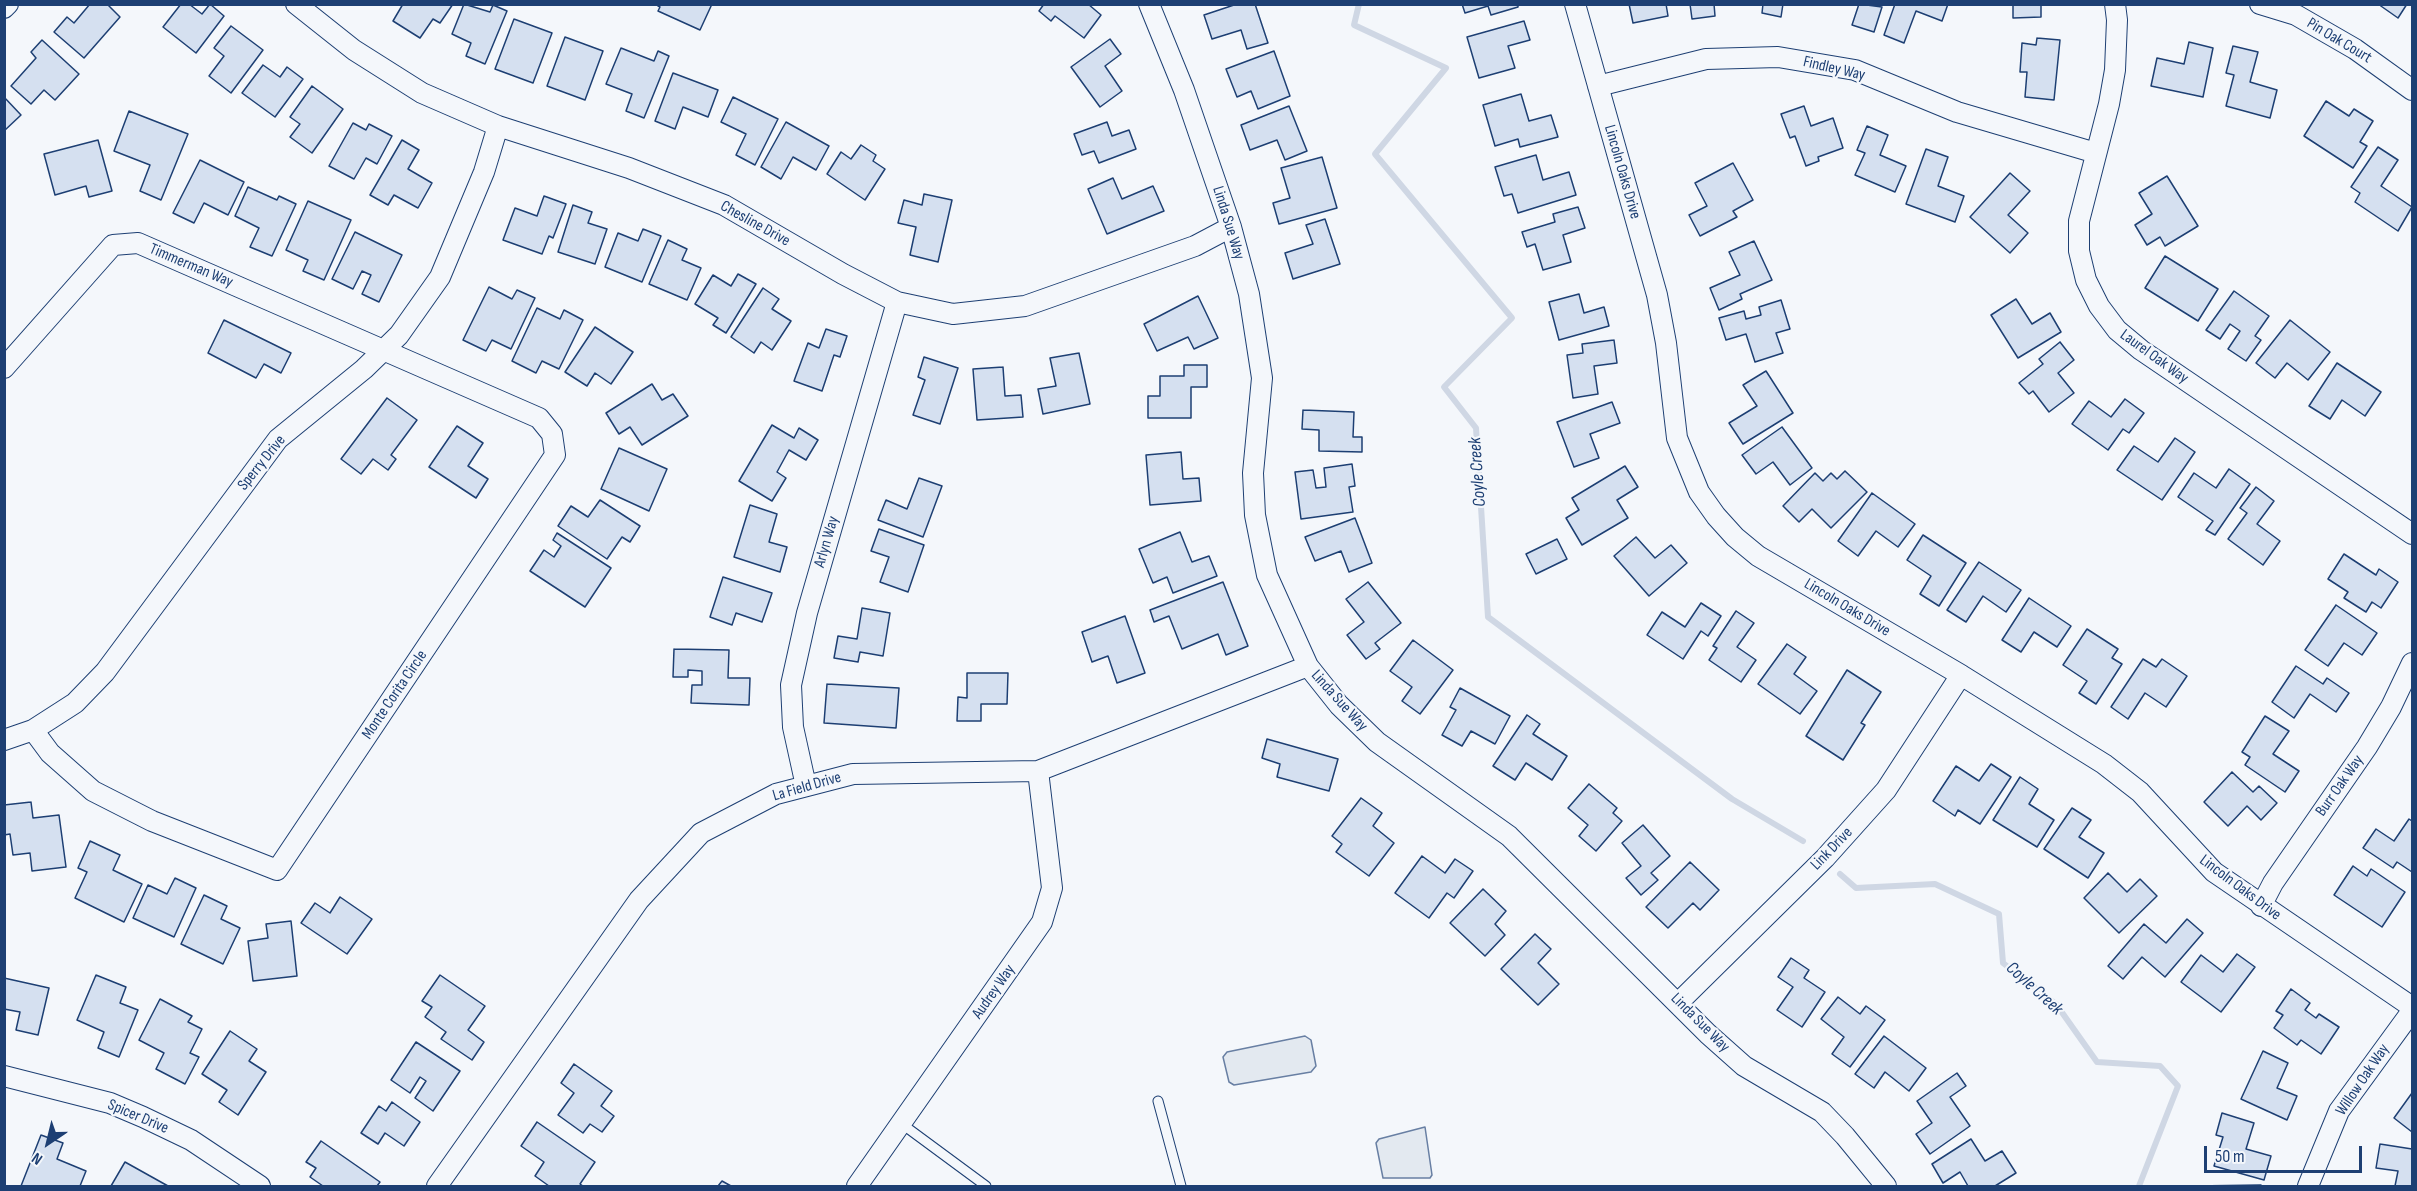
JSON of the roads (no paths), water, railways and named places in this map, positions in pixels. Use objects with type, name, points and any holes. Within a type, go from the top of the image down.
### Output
[{"type":"street","points":[[4,8],[8,4]]},
{"type":"street","name":"Linda Sue Way","points":[[1149,4],[1184,90],[1232,227],[1248,294],[1262,378],[1252,473],[1255,515],[1267,575],[1308,666],[1339,705],[1377,741],[1509,836],[1679,1002],[1708,1034],[1744,1066],[1822,1112],[1886,1186]]},
{"type":"street","name":"Lincoln Oaks Drive","points":[[1575,4],[1657,295],[1666,343],[1677,438],[1699,492],[1735,537],[1758,556],[1961,675],[2104,764],[2140,792],[2161,813],[2201,862],[2261,906],[2412,1009]]},
{"type":"street","name":"Laurel Oak Way","points":[[2114,4],[2117,20],[2115,70],[2081,206],[2079,251],[2086,280],[2094,297],[2117,330],[2141,350],[2412,534]]},
{"type":"street","name":"Pin Oak Court","points":[[2260,4],[2296,15],[2355,49],[2412,90]]},
{"type":"street","name":"Chesline Drive","points":[[301,6],[354,50],[422,93],[498,126],[629,168],[723,205],[843,274],[897,302],[953,314],[1025,306],[1195,246],[1232,227]]},
{"type":"street","name":"Findley Way","points":[[1598,86],[1706,59],[1778,57],[1855,70],[1957,112],[2096,153]]},
{"type":"street","name":"Sperry Drive","points":[[4,740],[33,730],[75,703],[105,672],[278,440],[385,350],[440,277],[484,172],[498,126]]},
{"type":"street","name":"Timmerman Way","points":[[4,368],[113,245],[138,243],[385,350]]},
{"type":"street","name":"Arlyn Way","points":[[806,786],[793,727],[791,685],[807,613],[897,302]]},
{"type":"street","name":"Monte Corita Circle","points":[[33,730],[70,774],[111,802],[277,870],[555,455],[552,434],[539,418],[385,350]]},
{"type":"street","name":"Burr Oak Way","points":[[2261,906],[2273,884],[2367,747],[2391,707],[2412,663]]},
{"type":"street","name":"La Field Drive","points":[[437,1186],[639,900],[701,833],[776,794],[853,774],[1038,771],[1308,666]]},
{"type":"street","name":"Link Drive","points":[[1679,1002],[1825,858],[1886,790],[1961,675]]},
{"type":"street","name":"Audrey Way","points":[[858,1186],[1042,922],[1052,888],[1038,771]]},
{"type":"street","name":"Willow Oak Way","points":[[2308,1186],[2339,1111],[2412,1009]]},
{"type":"street","name":"Spicer Drive","points":[[4,1076],[110,1103],[143,1117],[191,1140],[260,1186]]},
{"type":"lane","points":[[1158,1101],[1181,1186]]},
{"type":"lane","points":[[902,1124],[986,1186]]},
{"type":"waterway","name":"Coyle Creek","points":[[1359,4],[1354,25],[1446,68],[1375,154],[1512,318],[1444,387],[1476,428],[1488,617],[1732,799],[1803,841]]},
{"type":"waterway","name":"Coyle Creek","points":[[1840,874],[1856,888],[1935,884],[1999,914],[2003,963],[2056,1004],[2097,1062],[2160,1066],[2178,1086],[2139,1186]]}]
